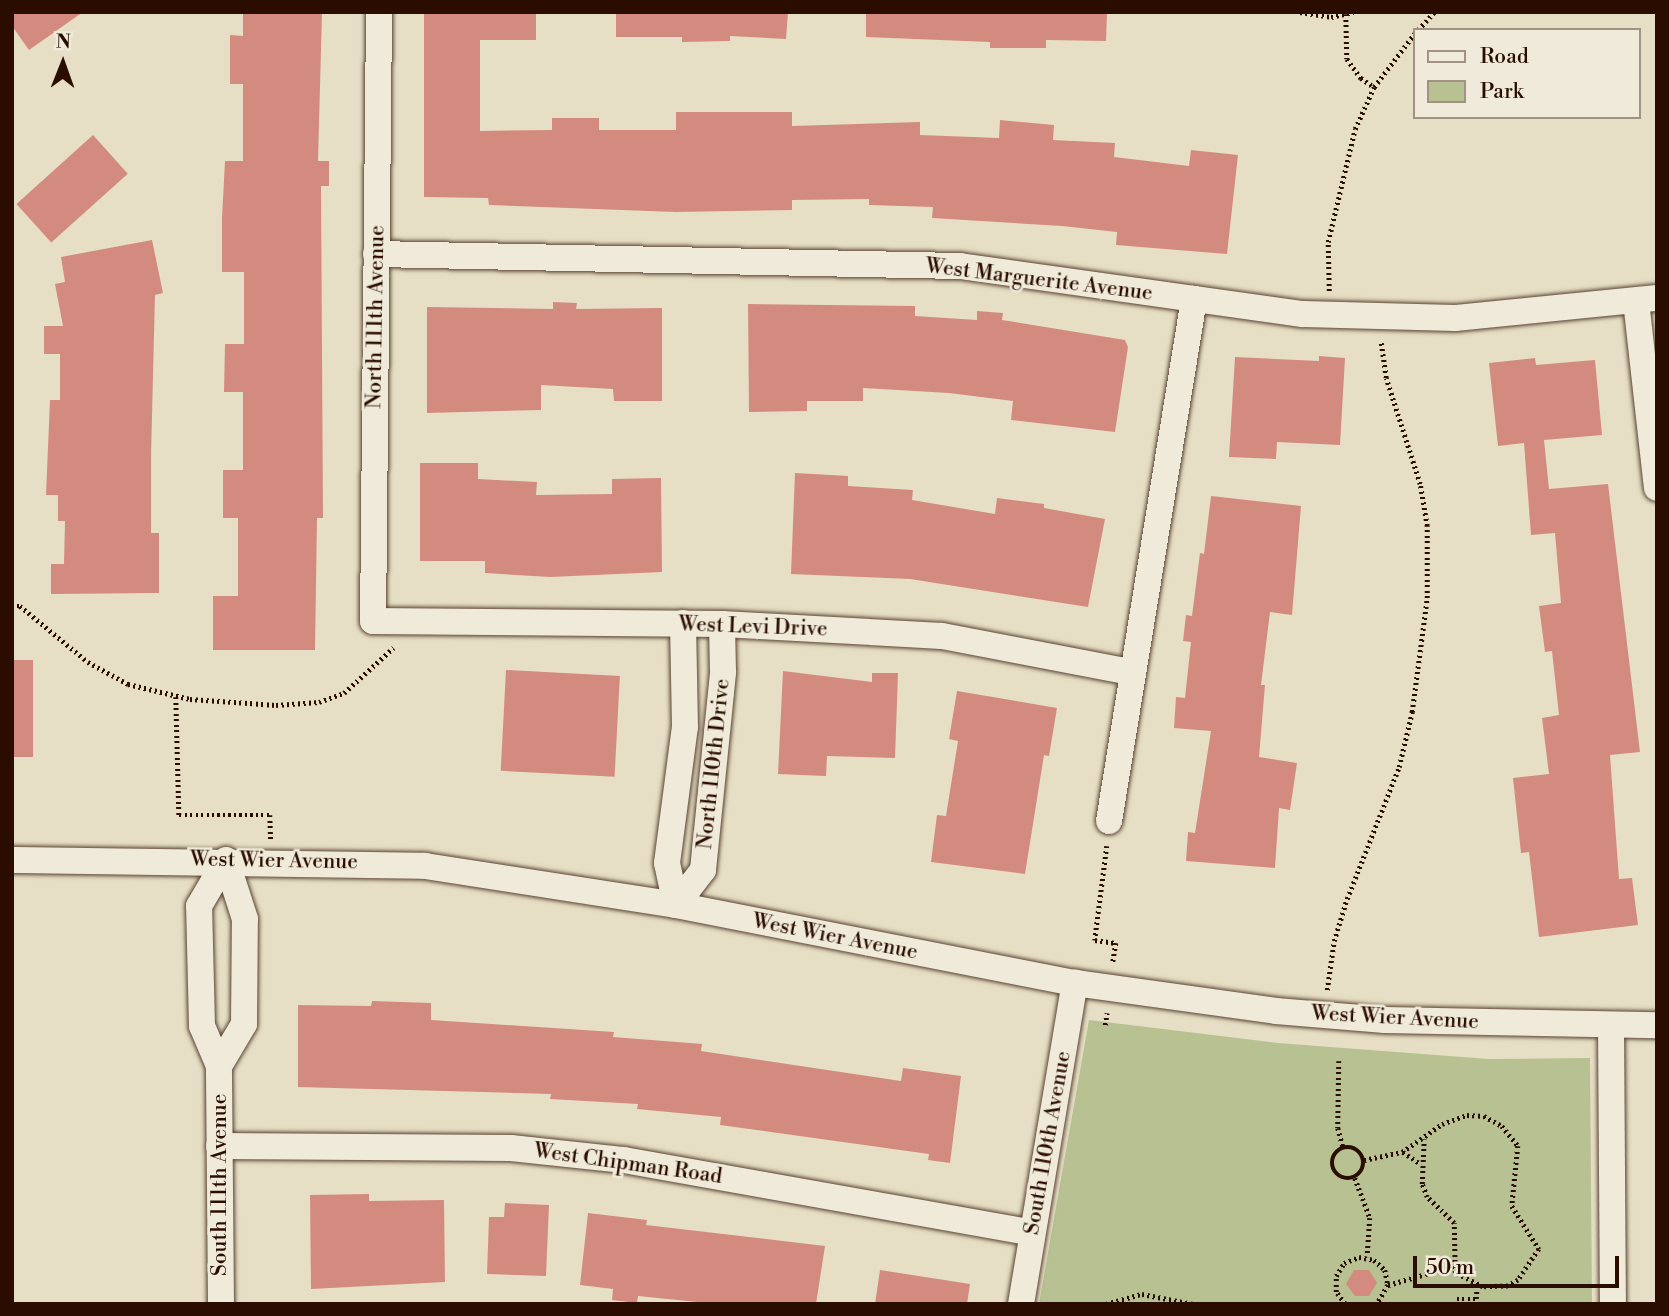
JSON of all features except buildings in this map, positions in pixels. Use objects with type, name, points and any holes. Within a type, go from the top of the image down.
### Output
[{"type":"street","name":"North 111th Avenue","points":[[379,12],[376,254],[384,621]]},
{"type":"street","name":"West Marguerite Avenue","points":[[376,254],[960,266],[1194,299],[1331,314],[1381,316],[1455,318],[1646,300]]},
{"type":"street","points":[[1108,821],[1194,299]]},
{"type":"street","points":[[1646,300],[1657,488]]},
{"type":"street","name":"West Levi Drive","points":[[384,621],[722,624],[942,636],[1131,671]]},
{"type":"street","name":"North 110th Drive","points":[[677,905],[667,863],[685,727],[683,624]]},
{"type":"street","name":"North 110th Drive","points":[[677,905],[703,870],[723,672],[722,624]]},
{"type":"street","name":"West Wier Avenue","points":[[12,860],[271,860],[438,867],[677,905],[1075,983],[1325,1015],[1611,1027],[1657,1025]]},
{"type":"street","name":"South 111th Avenue","points":[[219,1066],[244,1024],[245,919],[226,860]]},
{"type":"street","name":"South 111th Avenue","points":[[221,1304],[219,1066],[202,1026],[199,906],[226,860]]},
{"type":"street","name":"South 110th Avenue","points":[[1021,1304],[1075,983]]},
{"type":"street","points":[[1611,1027],[1613,1304]]},
{"type":"street","name":"West Chipman Road","points":[[219,1146],[511,1148],[625,1160],[1032,1233]]},
{"type":"path","points":[[1300,12],[1353,12]]},
{"type":"path","points":[[1420,28],[1434,12]]},
{"type":"path","points":[[1346,14],[1347,59],[1374,87]]},
{"type":"path","points":[[1331,314],[1328,242],[1355,129],[1374,87],[1414,35]]},
{"type":"path","points":[[1325,1015],[1334,941],[1399,767],[1412,712],[1427,598],[1427,526],[1420,484],[1386,378],[1381,316]]},
{"type":"path","points":[[12,606],[20,606],[88,663],[128,684],[176,697],[238,704],[319,702],[344,693],[392,653],[384,621]]},
{"type":"path","points":[[176,697],[179,815],[271,815],[271,860]]},
{"type":"path","points":[[1108,821],[1095,940],[1116,943],[1113,957]]},
{"type":"path","points":[[1339,1061],[1338,1128],[1343,1147]]},
{"type":"path","points":[[1364,1160],[1402,1152],[1442,1125],[1476,1115],[1502,1126],[1516,1140],[1518,1158],[1511,1199],[1538,1243],[1538,1253],[1527,1271],[1508,1286],[1476,1285],[1458,1277],[1453,1266],[1454,1223],[1427,1197],[1422,1166],[1424,1139]]},
{"type":"path","points":[[1343,1147],[1359,1150],[1364,1160]]},
{"type":"path","points":[[1343,1147],[1332,1159],[1333,1169],[1345,1180],[1355,1178]]},
{"type":"path","points":[[1402,1152],[1422,1166]]},
{"type":"path","points":[[1364,1160],[1355,1178],[1370,1218],[1367,1257]]},
{"type":"path","points":[[1332,1304],[1343,1301],[1335,1284],[1339,1269],[1351,1258],[1367,1257],[1385,1270],[1388,1285],[1377,1304]]},
{"type":"path","points":[[1388,1285],[1453,1266]]},
{"type":"path","points":[[1457,1299],[1476,1299],[1476,1285]]},
{"type":"path","points":[[1106,1304],[1142,1294],[1193,1304]]},
{"type":"green space","points":[[1089,1020],[1278,1043],[1488,1059],[1590,1058],[1592,1304],[1039,1304]]}]
